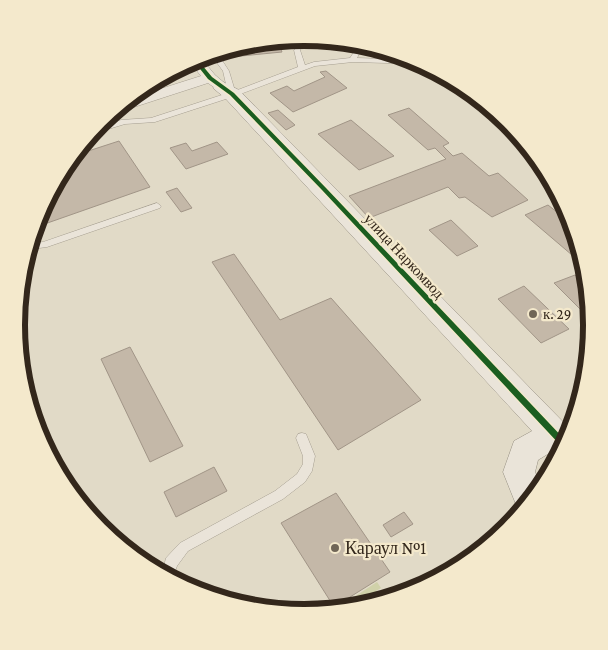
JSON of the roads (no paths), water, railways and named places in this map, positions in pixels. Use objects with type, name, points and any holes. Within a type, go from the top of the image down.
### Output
[{"type":"street","points":[[136,102],[213,81],[201,66]]},
{"type":"street","name":"улица Наркомвод","points":[[213,81],[559,439]]},
{"type":"street","name":"улица Наркомвод","points":[[527,492],[519,472],[525,452],[558,439]]},
{"type":"lane","points":[[301,46],[297,50],[302,68]]},
{"type":"lane","points":[[354,60],[356,53],[359,51]]},
{"type":"lane","points":[[108,128],[124,122],[152,120],[226,71],[218,60]]},
{"type":"lane","points":[[213,81],[302,68],[329,61],[397,62]]},
{"type":"lane","points":[[37,246],[44,245],[157,206]]},
{"type":"lane","points":[[169,569],[171,563],[184,547],[293,486],[300,479],[310,461],[310,450],[302,438]]},
{"type":"place","name":"к. 29","points":[[533,314]]},
{"type":"place","name":"Караул №1","points":[[335,548]]}]
